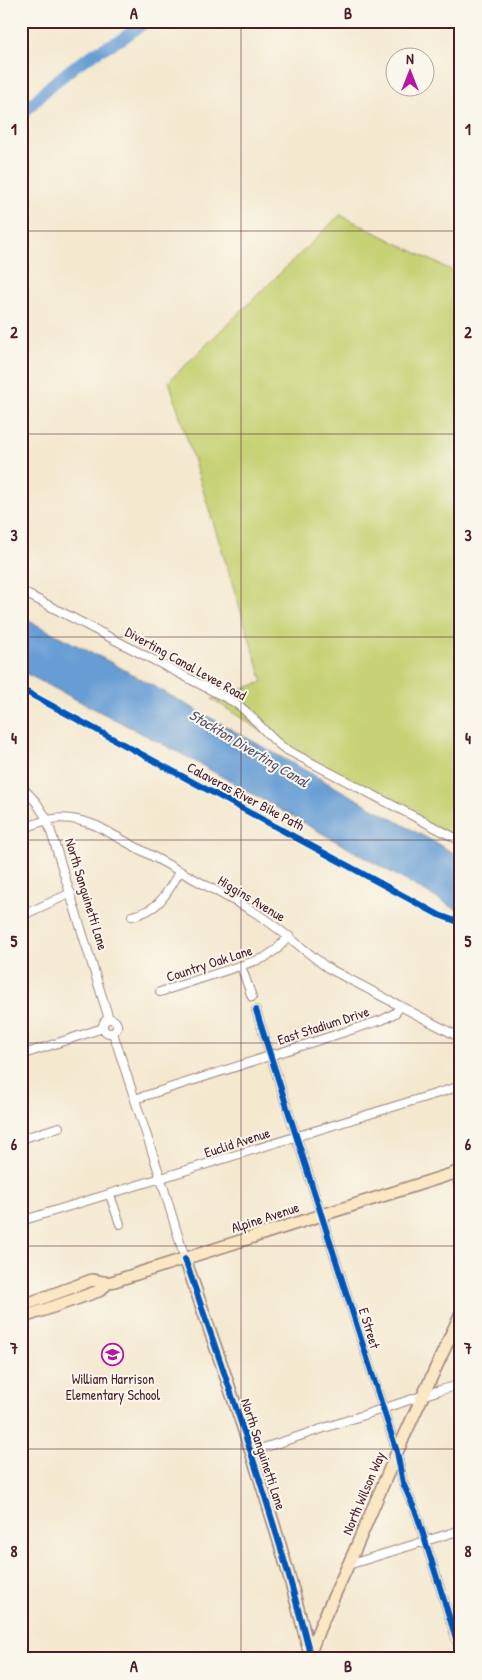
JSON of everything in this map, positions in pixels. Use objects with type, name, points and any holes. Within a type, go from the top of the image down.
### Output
[{"type":"street","name":"Diverting Canal Levee Road","points":[[21,591],[234,702],[246,710],[269,736],[285,749],[461,840]]},
{"type":"street","name":"North Sanguinetti Lane","points":[[21,786],[36,802],[47,819],[109,1019]]},
{"type":"street","name":"Higgins Avenue","points":[[47,819],[74,818],[97,826],[272,922],[328,968],[461,1038]]},
{"type":"street","points":[[21,830],[47,819]]},
{"type":"street","points":[[132,916],[143,914],[160,903],[180,871]]},
{"type":"street","points":[[21,916],[71,893]]},
{"type":"street","name":"Country Oak Lane","points":[[160,992],[264,958],[289,936]]},
{"type":"street","points":[[241,966],[252,997]]},
{"type":"street","name":"East Stadium Drive","points":[[135,1099],[382,1020],[395,1013],[400,1007]]},
{"type":"street","name":"E Street","points":[[256,1010],[397,1452],[403,1483],[417,1515],[461,1654]]},
{"type":"street","points":[[109,1019],[114,1019],[118,1028],[113,1033],[106,1032],[103,1028],[105,1021],[109,1019]]},
{"type":"street","points":[[21,1055],[103,1028]]},
{"type":"street","name":"North Sanguinetti Lane","points":[[113,1033],[185,1259],[251,1452],[289,1573],[310,1657]]},
{"type":"street","name":"Euclid Avenue","points":[[21,1222],[461,1086]]},
{"type":"street","points":[[21,1139],[59,1127]]},
{"type":"street","points":[[461,1157],[456,1180],[461,1196]]},
{"type":"street","name":"Alpine Avenue","points":[[21,1318],[99,1291],[108,1283],[458,1172]]},
{"type":"street","points":[[110,1195],[120,1224]]},
{"type":"street","name":"Alpine Avenue","points":[[21,1306],[92,1280],[108,1283]]},
{"type":"street","name":"North Wilson Way","points":[[310,1657],[319,1629],[461,1312]]},
{"type":"street","points":[[251,1452],[461,1385]]},
{"type":"street","points":[[348,1565],[461,1530]]},
{"type":"green space","points":[[340,215],[461,275],[461,842],[272,738],[212,699],[263,682],[169,381]]},
{"type":"water","name":"Stockton Diverting Canal","points":[[21,617],[110,662],[461,857],[461,912],[182,754],[21,671]]},
{"type":"waterway","points":[[21,115],[50,86],[75,66],[122,39],[147,21]]},
{"type":"cycle path","name":"Calaveras River Bike Path","points":[[21,689],[439,915],[461,923]]},
{"type":"cycle path","points":[[256,1010],[397,1452],[403,1483],[417,1515],[461,1654]]},
{"type":"cycle path","points":[[185,1259],[267,1504],[310,1654]]},
{"type":"place","name":"William Harrison Elementary School","points":[[113,1355]]}]
